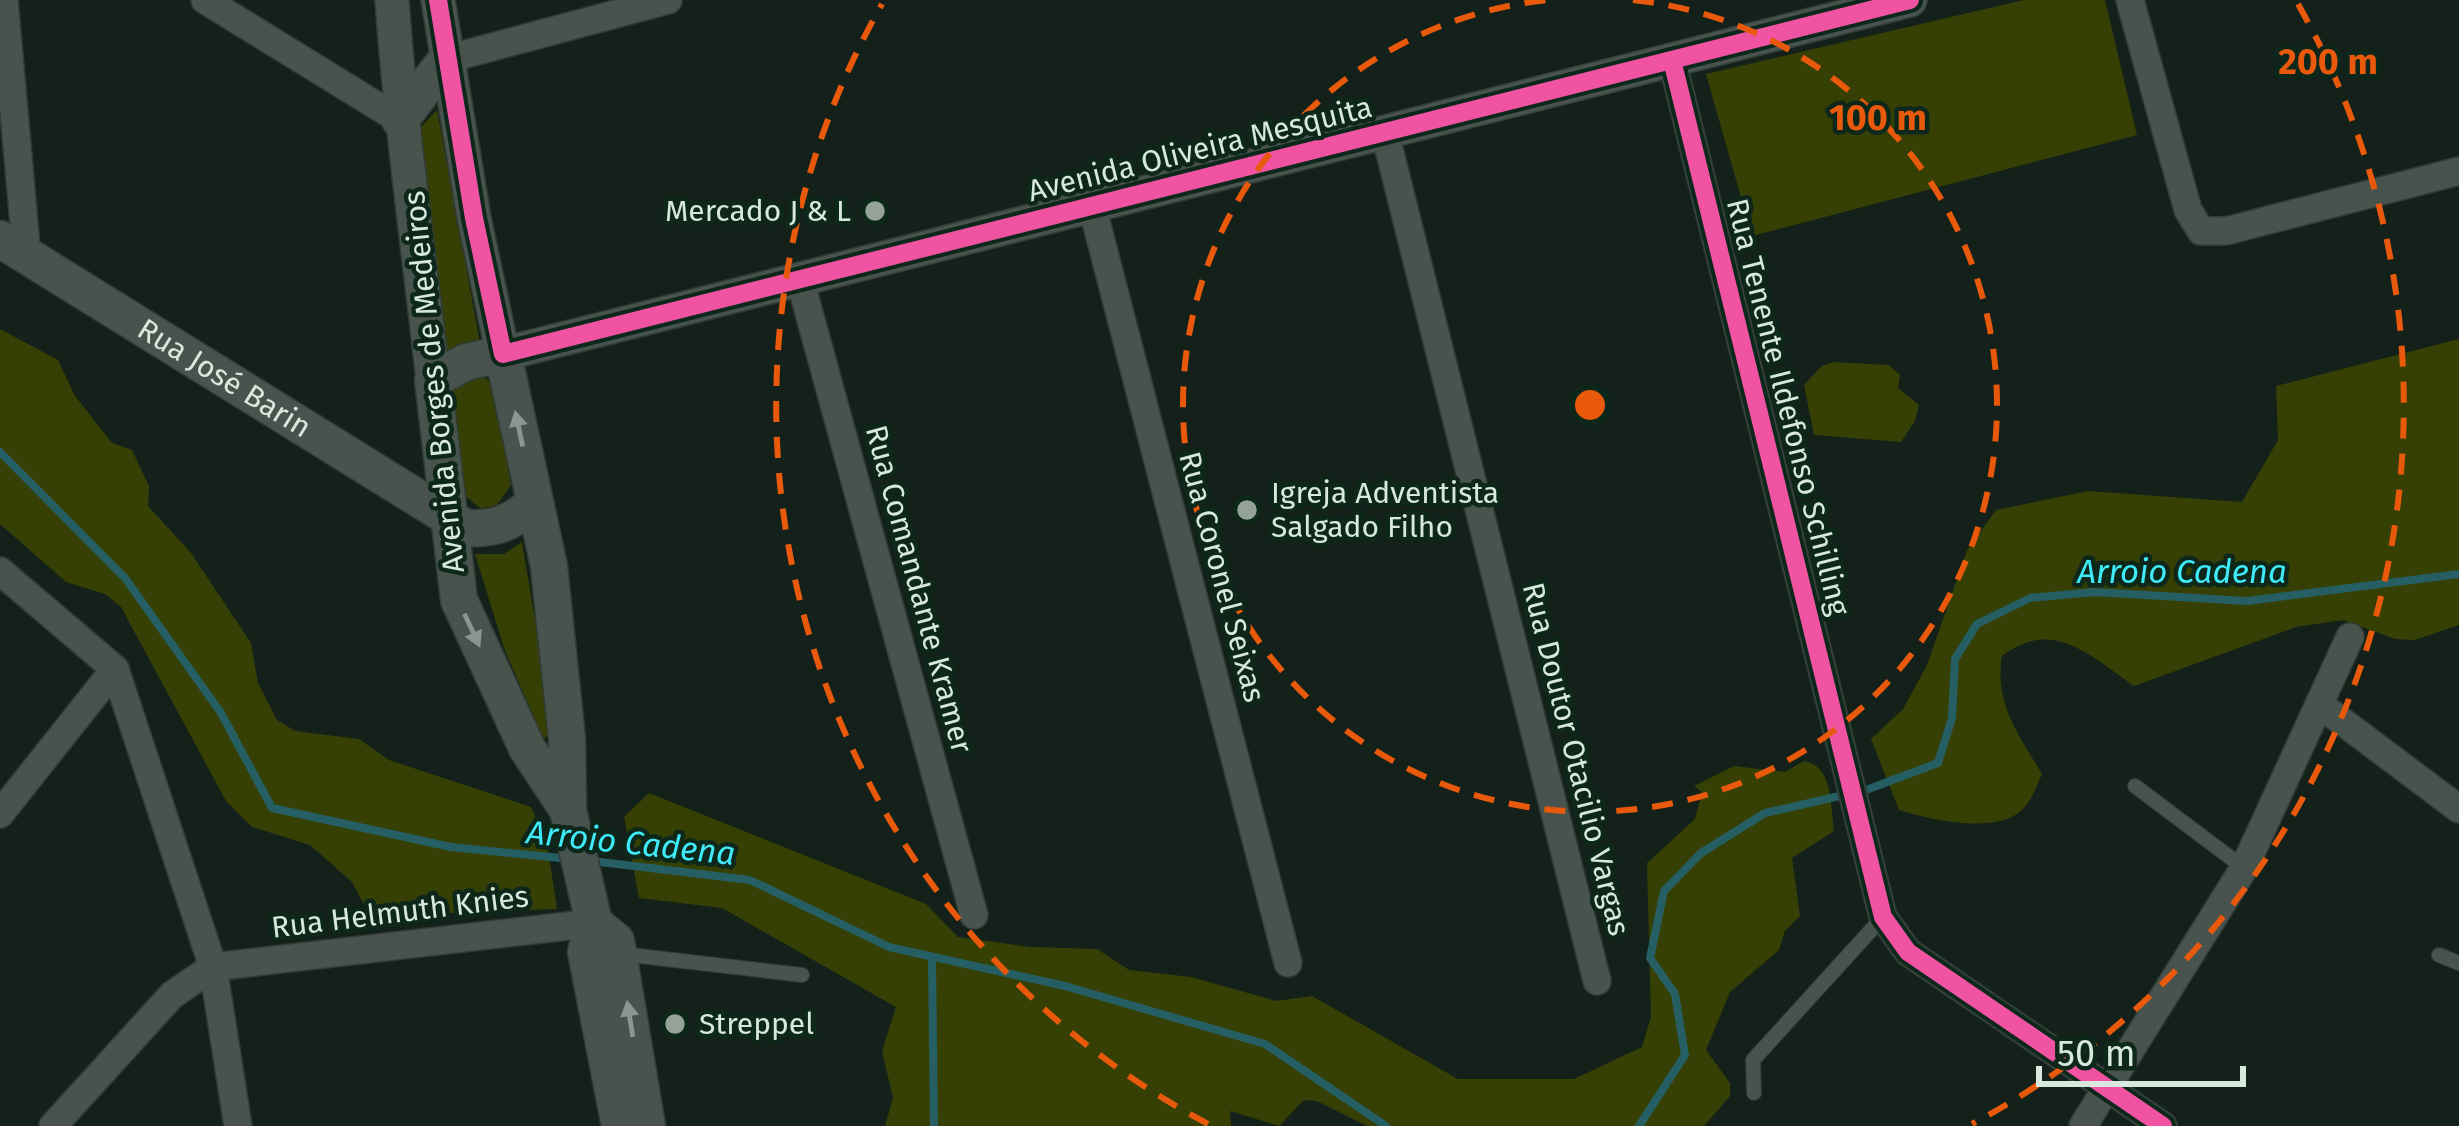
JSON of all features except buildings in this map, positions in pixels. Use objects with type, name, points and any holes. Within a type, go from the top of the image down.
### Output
[{"type":"main road","points":[[400,121],[447,58]]},
{"type":"main road","name":"Rua José Barin","points":[[14,248],[446,517]]},
{"type":"main road","points":[[434,380],[466,362],[503,354]]},
{"type":"main road","name":"Avenida Borges de Medeiros","points":[[503,354],[549,566],[567,739],[568,811],[592,913],[586,952],[620,1126]]},
{"type":"main road","name":"Avenida Borges de Medeiros","points":[[434,380],[459,600],[527,748],[568,811]]},
{"type":"main road","points":[[446,517],[466,527],[491,530],[535,503]]},
{"type":"main road","name":"Avenida Borges de Medeiros","points":[[592,913],[616,941],[647,1126]]},
{"type":"street","points":[[4,0],[14,248]]},
{"type":"street","points":[[205,0],[400,121]]},
{"type":"street","name":"Avenida Borges de Medeiros","points":[[392,0],[400,121],[409,158],[434,380]]},
{"type":"street","name":"Avenida Borges de Medeiros","points":[[438,0],[503,354]]},
{"type":"street","points":[[447,58],[668,0]]},
{"type":"street","name":"Avenida Oliveira Mesquita","points":[[503,354],[1672,60],[1865,6],[1910,0]]},
{"type":"street","points":[[2130,0],[2188,210],[2201,231],[2226,231],[2459,172]]},
{"type":"street","name":"Rua Tenente Ildefonso Schilling","points":[[1672,60],[1883,917]]},
{"type":"street","name":"Rua Doutor Otacilio Vargas","points":[[1385,133],[1597,981]]},
{"type":"street","name":"Rua Coronel Seixas","points":[[1092,206],[1288,964]]},
{"type":"street","name":"Rua Comandante Kramer","points":[[800,280],[974,915]]},
{"type":"street","points":[[0,571],[115,670],[213,967],[238,1126]]},
{"type":"street","points":[[2083,1126],[2244,868],[2350,637]]},
{"type":"street","points":[[0,814],[115,670]]},
{"type":"street","points":[[2320,704],[2459,808]]},
{"type":"street","name":"Rua Helmuth Knies","points":[[213,967],[592,913]]},
{"type":"street","points":[[1883,917],[1908,952],[2163,1126]]},
{"type":"street","points":[[53,1126],[172,995],[213,967]]},
{"type":"lane","points":[[2135,786],[2244,868]]},
{"type":"lane","points":[[1754,1093],[1754,1060],[1883,917]]},
{"type":"lane","points":[[619,954],[802,975]]},
{"type":"lane","points":[[2439,955],[2459,962]]},
{"type":"green space","points":[[2024,0],[2105,0],[2137,135],[1752,236],[1706,74]]},
{"type":"green space","points":[[437,110],[480,343],[446,350],[418,130]]},
{"type":"green space","points":[[0,329],[58,360],[75,396],[112,443],[132,450],[149,486],[148,506],[191,553],[251,643],[258,683],[277,720],[295,731],[359,739],[389,760],[531,807],[547,843],[557,909],[370,916],[352,882],[310,845],[252,827],[226,801],[121,607],[105,594],[66,582],[0,524]]},
{"type":"green space","points":[[2459,339],[2459,625],[2415,640],[2395,639],[2343,620],[2296,627],[2134,686],[2071,645],[2038,640],[2021,645],[2002,656],[2000,673],[2010,718],[2042,774],[2026,805],[2012,817],[1981,823],[1899,810],[1871,739],[1903,709],[1927,665],[1967,550],[1996,510],[2088,491],[2242,502],[2278,440],[2276,386]]},
{"type":"green space","points":[[1834,362],[1889,365],[1900,375],[1898,388],[1919,405],[1901,442],[1814,435],[1804,385],[1822,366]]},
{"type":"green space","points":[[480,373],[492,384],[511,485],[497,505],[481,509],[463,494],[451,392],[460,375]]},
{"type":"green space","points":[[522,542],[554,734],[543,738],[504,648],[475,554],[504,554]]},
{"type":"green space","points":[[1804,761],[1814,764],[1826,779],[1834,831],[1792,858],[1800,916],[1785,931],[1779,950],[1730,992],[1706,1050],[1730,1083],[1730,1096],[1704,1126],[1367,1126],[1317,1101],[1304,1100],[1279,1126],[1230,1111],[1231,1126],[885,1126],[893,1098],[882,1051],[896,1007],[722,908],[639,898],[624,817],[649,793],[926,904],[958,937],[1030,947],[1097,949],[1129,970],[1191,977],[1276,1001],[1312,996],[1458,1079],[1574,1079],[1642,1047],[1651,1017],[1647,863],[1695,819],[1702,792],[1694,786],[1734,766],[1785,772]]},
{"type":"waterway","name":"Arroio Cadena","points":[[0,452],[125,578],[221,713],[272,808],[451,847],[571,859]]},
{"type":"waterway","name":"Arroio Cadena","points":[[1639,1126],[1685,1055],[1675,994],[1650,958],[1664,891],[1701,853],[1765,813],[1866,790],[1938,763],[1952,718],[1955,659],[1977,624],[2030,598],[2094,592],[2247,601],[2459,574]]},
{"type":"waterway","name":"Arroio Cadena","points":[[592,861],[750,880],[889,947],[1065,986],[1265,1044],[1386,1126]]},
{"type":"waterway","points":[[932,958],[934,1126]]},
{"type":"cycle path","points":[[438,0],[474,218],[503,354],[1910,0]]},
{"type":"cycle path","points":[[1672,60],[1883,917],[1908,952],[2163,1126]]},
{"type":"place","name":"Mercado J & L","points":[[875,211]]},
{"type":"place","name":"Igreja Adventista Salgado Filho","points":[[1247,510]]},
{"type":"place","name":"Streppel","points":[[675,1024]]}]
